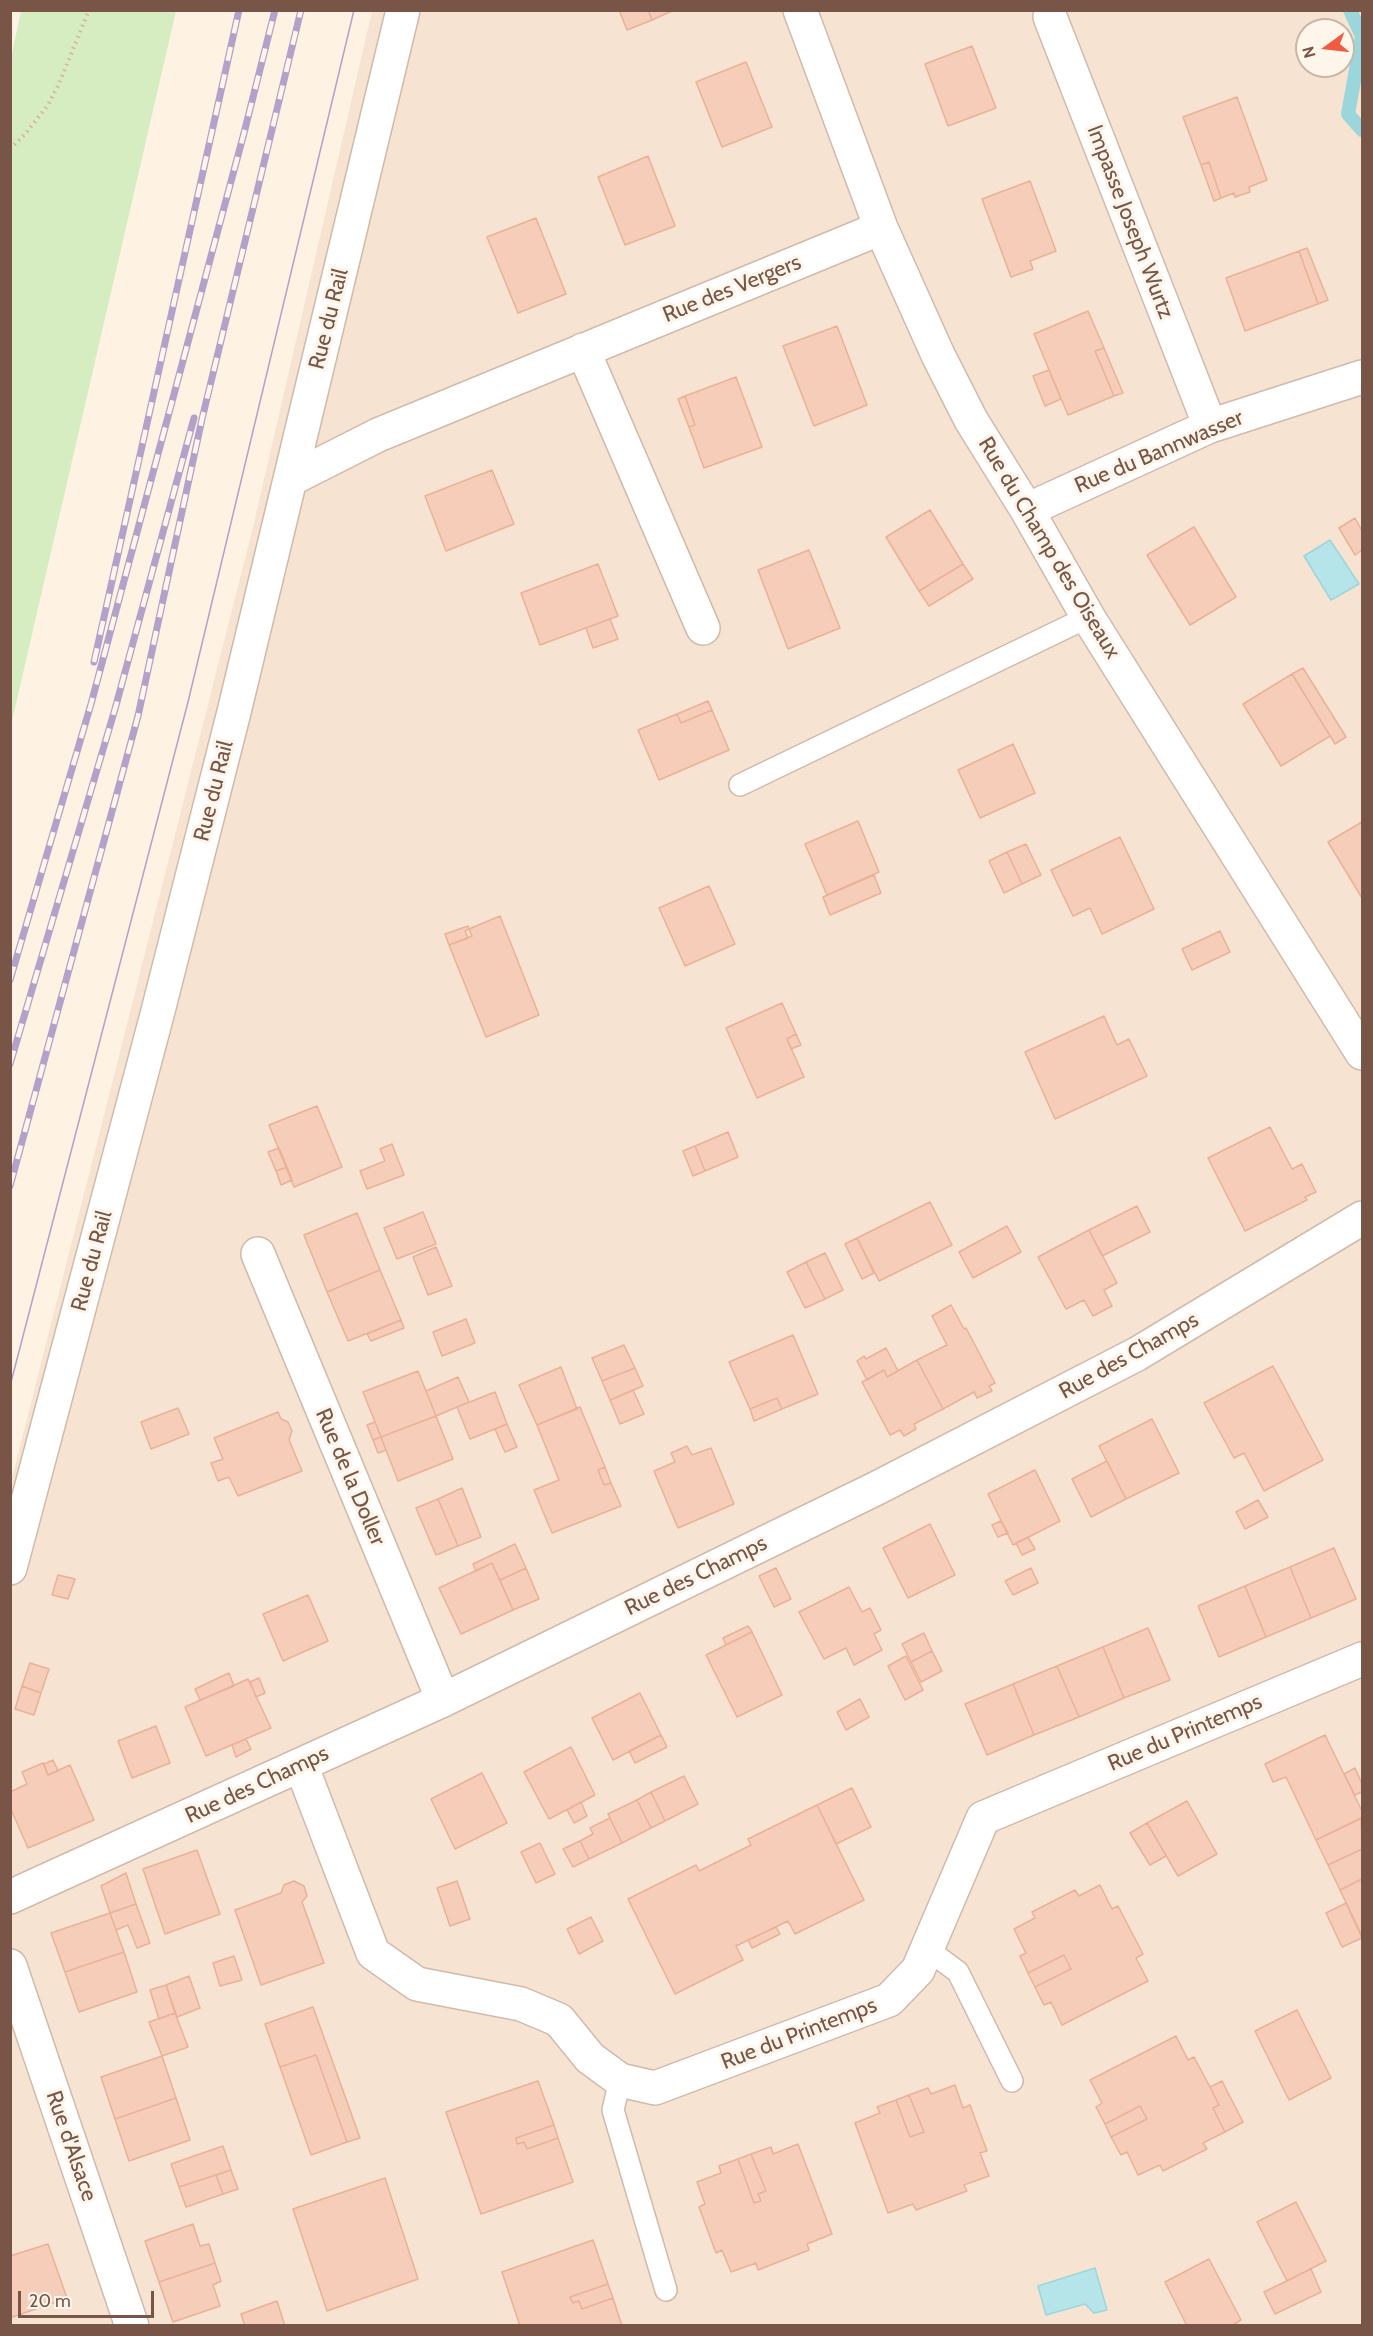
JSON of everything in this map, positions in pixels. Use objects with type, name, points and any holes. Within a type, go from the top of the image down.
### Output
[{"type":"street","name":"Rue du Rail","points":[[10,1568],[161,1000],[291,479],[403,10]]},
{"type":"street","name":"Rue du Champ des Oiseaux","points":[[800,10],[881,228],[938,355],[972,420],[1088,617],[1362,1053]]},
{"type":"street","name":"Impasse Joseph Wurtz","points":[[1050,17],[1210,426]]},
{"type":"street","name":"Rue des Vergers","points":[[291,479],[378,435],[881,228]]},
{"type":"street","points":[[583,350],[703,628]]},
{"type":"street","name":"Rue du Bannwasser","points":[[1027,510],[1210,426],[1362,377]]},
{"type":"street","name":"Rue des Vergers","points":[[303,427],[322,435],[341,438],[378,435]]},
{"type":"street","name":"Rue des Champs","points":[[10,1897],[443,1700],[877,1488],[1137,1354],[1362,1218]]},
{"type":"street","name":"Rue de la Doller","points":[[258,1254],[443,1700]]},
{"type":"street","name":"Rue du Printemps","points":[[301,1765],[373,1953],[417,1984],[521,2004],[559,2020],[590,2058],[620,2080],[656,2088],[889,2000],[918,1970],[983,1818],[1362,1659]]},
{"type":"street","name":"Rue d'Alsace","points":[[10,1966],[132,2325]]},
{"type":"lane","points":[[740,785],[1088,617]]},
{"type":"lane","points":[[927,1949],[958,1972],[1012,2081]]},
{"type":"lane","points":[[620,2080],[613,2110],[666,2290]]},
{"type":"path","points":[[10,149],[48,105],[89,10]]},
{"type":"shaded area","points":[[372,11],[1362,11],[1362,2325],[11,2326],[11,1482],[254,523]]},
{"type":"green space","points":[[21,11],[176,11],[11,725],[10,63]]},
{"type":"water","points":[[1330,540],[1359,584],[1331,600],[1304,556]]},
{"type":"water","points":[[1095,2268],[1107,2310],[1094,2313],[1085,2304],[1046,2315],[1038,2286]]},
{"type":"building","points":[[619,10],[648,10],[652,20],[627,30]]},
{"type":"building","points":[[648,10],[674,10],[652,20]]},
{"type":"building","points":[[972,46],[996,108],[948,126],[925,64]]},
{"type":"building","points":[[746,62],[772,127],[722,147],[696,82]]},
{"type":"building","points":[[1237,97],[1267,180],[1249,187],[1250,192],[1235,197],[1234,193],[1221,198],[1209,162],[1201,165],[1183,117]]},
{"type":"building","points":[[648,156],[675,226],[625,245],[598,177]]},
{"type":"building","points":[[1209,162],[1221,198],[1214,201],[1201,165]]},
{"type":"building","points":[[1030,181],[1056,251],[1030,261],[1033,269],[1011,277],[982,199]]},
{"type":"building","points":[[536,218],[566,294],[518,313],[487,237]]},
{"type":"building","points":[[1307,248],[1328,300],[1318,304],[1299,251]]},
{"type":"building","points":[[1299,251],[1318,304],[1245,331],[1226,278]]},
{"type":"building","points":[[1088,311],[1104,348],[1095,351],[1114,396],[1068,415],[1034,334]]},
{"type":"building","points":[[837,326],[867,405],[814,426],[783,346]]},
{"type":"building","points":[[1104,348],[1123,393],[1114,396],[1095,351]]},
{"type":"building","points":[[1049,370],[1061,399],[1045,406],[1033,376]]},
{"type":"building","points":[[736,377],[762,447],[704,468],[689,427],[695,425],[685,396]]},
{"type":"building","points":[[685,396],[695,425],[689,427],[678,399]]},
{"type":"building","points":[[492,470],[514,524],[446,551],[425,496]]},
{"type":"building","points":[[930,510],[963,564],[919,591],[886,537]]},
{"type":"building","points":[[1355,518],[1362,531],[1362,550],[1355,555],[1339,528]]},
{"type":"building","points":[[1194,527],[1236,597],[1190,625],[1147,555]]},
{"type":"building","points":[[809,550],[840,628],[788,649],[758,570]]},
{"type":"building","points":[[598,564],[618,616],[540,645],[521,593]]},
{"type":"building","points":[[963,564],[973,579],[929,606],[919,591]]},
{"type":"building","points":[[610,619],[618,639],[593,648],[586,628]]},
{"type":"building","points":[[1303,668],[1346,737],[1335,744],[1292,674]]},
{"type":"building","points":[[1292,674],[1330,736],[1281,766],[1243,704]]},
{"type":"building","points":[[708,701],[712,710],[681,723],[677,714]]},
{"type":"building","points":[[712,710],[729,750],[659,780],[638,730],[677,714],[681,723]]},
{"type":"building","points":[[1013,744],[1035,793],[980,818],[958,770]]},
{"type":"building","points":[[858,821],[879,872],[827,895],[805,844]]},
{"type":"building","points":[[1362,822],[1362,898],[1328,842]]},
{"type":"building","points":[[1120,837],[1154,909],[1102,934],[1090,908],[1073,916],[1051,870]]},
{"type":"building","points":[[1026,844],[1041,875],[1022,884],[1007,852]]},
{"type":"building","points":[[1007,852],[1022,884],[1004,893],[989,861]]},
{"type":"building","points":[[874,875],[881,893],[830,915],[823,897]]},
{"type":"building","points":[[709,886],[735,944],[685,966],[659,908]]},
{"type":"building","points":[[500,916],[539,1015],[486,1037],[449,945],[472,936],[469,929]]},
{"type":"building","points":[[468,926],[469,929],[465,931],[468,938],[449,945],[445,934]]},
{"type":"building","points":[[1220,931],[1230,952],[1192,970],[1182,949]]},
{"type":"building","points":[[782,1003],[796,1034],[787,1039],[804,1077],[757,1098],[726,1028]]},
{"type":"building","points":[[1104,1016],[1117,1045],[1129,1039],[1147,1076],[1055,1119],[1025,1052]]},
{"type":"building","points":[[796,1034],[801,1045],[791,1049],[787,1039]]},
{"type":"building","points":[[317,1106],[342,1167],[294,1187],[269,1125]]},
{"type":"building","points":[[1270,1127],[1292,1169],[1302,1164],[1316,1192],[1305,1197],[1307,1200],[1245,1231],[1208,1158]]},
{"type":"building","points":[[728,1132],[738,1157],[705,1171],[695,1146]]},
{"type":"building","points":[[392,1144],[404,1175],[367,1189],[360,1171],[385,1161],[380,1149]]},
{"type":"building","points":[[695,1146],[705,1171],[693,1176],[683,1151]]},
{"type":"building","points":[[279,1148],[287,1167],[276,1171],[268,1152]]},
{"type":"building","points":[[287,1167],[292,1180],[281,1185],[276,1171]]},
{"type":"building","points":[[930,1202],[952,1245],[879,1281],[857,1238]]},
{"type":"building","points":[[1137,1206],[1150,1232],[1102,1256],[1089,1230]]},
{"type":"building","points":[[423,1212],[436,1244],[397,1259],[384,1228]]},
{"type":"building","points":[[357,1213],[380,1270],[327,1292],[304,1235]]},
{"type":"building","points":[[1007,1226],[1021,1252],[973,1278],[959,1252]]},
{"type":"building","points":[[1089,1230],[1117,1283],[1104,1290],[1112,1306],[1093,1316],[1084,1300],[1066,1309],[1038,1257]]},
{"type":"building","points":[[857,1238],[874,1273],[862,1279],[845,1244]]},
{"type":"building","points":[[436,1247],[452,1286],[428,1295],[413,1257]]},
{"type":"building","points":[[825,1253],[843,1290],[825,1299],[806,1262]]},
{"type":"building","points":[[806,1262],[825,1299],[805,1308],[787,1272]]},
{"type":"building","points":[[380,1270],[401,1320],[348,1341],[327,1292]]},
{"type":"building","points":[[951,1305],[995,1383],[989,1386],[992,1391],[977,1398],[974,1392],[943,1409],[917,1360],[947,1345],[932,1316]]},
{"type":"building","points":[[466,1319],[475,1343],[442,1356],[433,1332]]},
{"type":"building","points":[[401,1320],[404,1328],[371,1341],[367,1334]]},
{"type":"building","points":[[793,1335],[818,1394],[782,1409],[777,1398],[750,1409],[729,1362]]},
{"type":"building","points":[[624,1345],[635,1368],[602,1381],[592,1358]]},
{"type":"building","points":[[886,1348],[898,1371],[887,1377],[884,1370],[867,1380],[857,1361],[864,1356],[866,1359]]},
{"type":"building","points":[[917,1360],[943,1409],[914,1424],[916,1429],[904,1436],[900,1430],[890,1435],[862,1382],[884,1370],[887,1377]]},
{"type":"building","points":[[1273,1366],[1323,1460],[1264,1491],[1244,1453],[1234,1458],[1204,1403]]},
{"type":"building","points":[[561,1367],[577,1409],[537,1425],[519,1385]]},
{"type":"building","points":[[635,1368],[643,1386],[610,1400],[602,1381]]},
{"type":"building","points":[[418,1371],[436,1416],[381,1437],[363,1392]]},
{"type":"building","points":[[458,1377],[469,1402],[436,1416],[426,1391]]},
{"type":"building","points":[[633,1390],[644,1414],[620,1424],[610,1400]]},
{"type":"building","points":[[495,1392],[507,1424],[470,1439],[457,1407]]},
{"type":"building","points":[[777,1398],[782,1409],[754,1421],[750,1409]]},
{"type":"building","points":[[580,1407],[605,1467],[598,1470],[604,1485],[611,1483],[621,1506],[552,1533],[534,1490],[559,1480],[537,1425]]},
{"type":"building","points":[[178,1408],[189,1434],[151,1449],[141,1422]]},
{"type":"building","points":[[278,1412],[281,1419],[288,1422],[292,1431],[289,1440],[302,1471],[238,1496],[229,1477],[218,1481],[211,1463],[223,1459],[214,1438]]},
{"type":"building","points":[[436,1416],[453,1459],[398,1481],[381,1437]]},
{"type":"building","points":[[1152,1419],[1179,1473],[1126,1499],[1099,1446]]},
{"type":"building","points":[[375,1422],[381,1437],[373,1440],[367,1425]]},
{"type":"building","points":[[507,1424],[517,1447],[505,1452],[495,1429]]},
{"type":"building","points":[[381,1437],[386,1450],[378,1453],[373,1440]]},
{"type":"building","points":[[687,1446],[692,1455],[711,1448],[734,1504],[678,1528],[654,1471],[675,1462],[671,1453]]},
{"type":"building","points":[[1107,1461],[1126,1499],[1091,1517],[1072,1479]]},
{"type":"building","points":[[605,1467],[611,1483],[604,1485],[598,1470]]},
{"type":"building","points":[[1035,1470],[1060,1521],[1013,1545],[988,1494]]},
{"type":"building","points":[[462,1488],[481,1537],[458,1546],[438,1499]]},
{"type":"building","points":[[438,1499],[458,1546],[436,1555],[416,1508]]},
{"type":"building","points":[[1258,1500],[1268,1517],[1245,1529],[1236,1512]]},
{"type":"building","points":[[1001,1521],[1008,1533],[998,1537],[992,1525]]},
{"type":"building","points":[[930,1524],[955,1575],[908,1598],[883,1548]]},
{"type":"building","points":[[1028,1537],[1035,1549],[1022,1555],[1016,1543]]},
{"type":"building","points":[[515,1544],[526,1568],[500,1580],[492,1563],[476,1571],[473,1564]]},
{"type":"building","points":[[1334,1548],[1356,1599],[1311,1618],[1290,1567]]},
{"type":"building","points":[[492,1563],[513,1610],[461,1634],[439,1588]]},
{"type":"building","points":[[1290,1567],[1311,1618],[1266,1637],[1245,1586]]},
{"type":"building","points":[[526,1568],[539,1599],[513,1610],[500,1580]]},
{"type":"building","points":[[776,1568],[791,1599],[774,1607],[759,1576]]},
{"type":"building","points":[[1031,1568],[1038,1583],[1013,1595],[1005,1581]]},
{"type":"building","points":[[58,1575],[75,1579],[68,1599],[52,1595]]},
{"type":"building","points":[[1245,1586],[1266,1637],[1219,1657],[1198,1606]]},
{"type":"building","points":[[849,1587],[862,1612],[870,1608],[881,1630],[874,1634],[882,1650],[854,1665],[846,1648],[824,1659],[799,1612]]},
{"type":"building","points":[[308,1595],[328,1641],[283,1661],[263,1614]]},
{"type":"building","points":[[748,1626],[752,1632],[726,1645],[723,1638]]},
{"type":"building","points":[[1148,1628],[1170,1680],[1124,1698],[1103,1647]]},
{"type":"building","points":[[752,1632],[782,1695],[737,1717],[706,1655]]},
{"type":"building","points":[[924,1633],[932,1651],[911,1662],[902,1644]]},
{"type":"building","points":[[1103,1647],[1124,1698],[1079,1717],[1057,1666]]},
{"type":"building","points":[[932,1651],[942,1671],[921,1682],[911,1662]]},
{"type":"building","points":[[906,1656],[923,1690],[905,1700],[888,1666]]},
{"type":"building","points":[[30,1663],[49,1669],[41,1693],[22,1686]]},
{"type":"building","points":[[1057,1666],[1079,1717],[1034,1735],[1013,1684]]},
{"type":"building","points":[[229,1673],[234,1686],[200,1700],[195,1689]]},
{"type":"building","points":[[259,1678],[265,1693],[256,1697],[250,1682]]},
{"type":"building","points":[[248,1679],[271,1728],[206,1756],[185,1707]]},
{"type":"building","points":[[1013,1684],[1034,1735],[987,1755],[965,1704]]},
{"type":"building","points":[[22,1686],[41,1693],[34,1715],[15,1709]]},
{"type":"building","points":[[640,1693],[661,1735],[613,1760],[592,1718]]},
{"type":"building","points":[[860,1699],[869,1717],[846,1730],[837,1712]]},
{"type":"building","points":[[156,1726],[170,1763],[132,1778],[118,1741]]},
{"type":"building","points":[[661,1735],[667,1747],[635,1763],[629,1751]]},
{"type":"building","points":[[1325,1735],[1362,1811],[1362,1818],[1316,1840],[1286,1777],[1273,1782],[1265,1764]]},
{"type":"building","points":[[246,1739],[251,1749],[236,1757],[232,1745]]},
{"type":"building","points":[[571,1747],[595,1795],[549,1819],[524,1772]]},
{"type":"building","points":[[53,1760],[58,1771],[48,1775],[44,1764]]},
{"type":"building","points":[[43,1763],[48,1775],[70,1765],[94,1820],[28,1848],[10,1807],[10,1792],[27,1784],[22,1772]]},
{"type":"building","points":[[1355,1768],[1362,1784],[1362,1792],[1355,1795],[1344,1774]]},
{"type":"building","points":[[482,1773],[507,1823],[455,1849],[431,1799]]},
{"type":"building","points":[[684,1776],[698,1804],[665,1821],[651,1792]]},
{"type":"building","points":[[852,1788],[871,1827],[836,1844],[817,1805]]},
{"type":"building","points":[[651,1792],[665,1821],[651,1828],[637,1800]]},
{"type":"building","points":[[637,1800],[651,1828],[622,1843],[608,1814]]},
{"type":"building","points":[[1187,1801],[1217,1854],[1178,1876],[1147,1823]]},
{"type":"building","points":[[581,1802],[587,1816],[574,1823],[567,1810]]},
{"type":"building","points":[[817,1805],[864,1900],[795,1934],[788,1921],[736,1946],[743,1960],[675,1994],[628,1899],[696,1865],[699,1871],[751,1845],[748,1839]]},
{"type":"building","points":[[610,1818],[622,1843],[589,1859],[580,1841],[593,1834],[590,1828]]},
{"type":"building","points":[[1361,1818],[1362,1849],[1328,1865],[1316,1840]]},
{"type":"building","points":[[1147,1823],[1166,1856],[1150,1865],[1130,1833]]},
{"type":"building","points":[[580,1841],[589,1859],[573,1867],[563,1849]]},
{"type":"building","points":[[540,1843],[555,1874],[536,1883],[521,1852]]},
{"type":"building","points":[[1362,1849],[1362,1879],[1340,1890],[1328,1865]]},
{"type":"building","points":[[197,1850],[220,1914],[165,1934],[143,1869]]},
{"type":"building","points":[[126,1873],[136,1904],[110,1913],[101,1886]]},
{"type":"building","points":[[1362,1879],[1362,1936],[1340,1890]]},
{"type":"building","points":[[294,1881],[304,1886],[307,1896],[302,1902],[324,1963],[261,1985],[235,1910],[281,1893],[284,1885]]},
{"type":"building","points":[[457,1881],[470,1919],[450,1926],[437,1888]]},
{"type":"building","points":[[1100,1885],[1112,1909],[1118,1906],[1143,1954],[1136,1958],[1148,1981],[1062,2025],[1051,2002],[1044,2005],[1035,1987],[1071,1969],[1064,1955],[1028,1973],[1020,1956],[1026,1953],[1014,1929],[1035,1918],[1032,1912],[1075,1890],[1079,1896]]},
{"type":"building","points":[[1346,1903],[1362,1938],[1342,1947],[1326,1913]]},
{"type":"building","points":[[136,1904],[150,1943],[137,1948],[128,1925],[116,1930],[110,1913]]},
{"type":"building","points":[[110,1913],[124,1952],[65,1972],[51,1933]]},
{"type":"building","points":[[591,1917],[603,1941],[579,1954],[567,1929]]},
{"type":"building","points":[[776,1927],[780,1934],[752,1948],[748,1940]]},
{"type":"building","points":[[124,1952],[137,1992],[79,2012],[65,1972]]},
{"type":"building","points":[[1064,1955],[1071,1969],[1035,1987],[1028,1973]]},
{"type":"building","points":[[234,1956],[242,1980],[220,1986],[213,1963]]},
{"type":"building","points":[[189,1976],[200,2008],[177,2017],[166,1985]]},
{"type":"building","points":[[166,1985],[175,2013],[159,2019],[150,1990]]},
{"type":"building","points":[[313,2007],[360,2138],[347,2142],[316,2055],[280,2067],[265,2024]]},
{"type":"building","points":[[1297,2010],[1331,2078],[1289,2100],[1255,2031]]},
{"type":"building","points":[[175,2013],[188,2047],[162,2056],[149,2022]]},
{"type":"building","points":[[1176,2036],[1188,2060],[1194,2057],[1210,2087],[1219,2105],[1213,2108],[1225,2132],[1203,2143],[1207,2149],[1163,2171],[1160,2165],[1138,2175],[1127,2152],[1121,2155],[1111,2137],[1147,2119],[1140,2106],[1105,2124],[1096,2107],[1102,2103],[1090,2080]]},
{"type":"building","points":[[316,2055],[347,2142],[311,2155],[280,2067]]},
{"type":"building","points":[[162,2056],[176,2098],[115,2119],[101,2077]]},
{"type":"building","points":[[538,2081],[554,2125],[516,2138],[517,2144],[524,2142],[527,2149],[558,2138],[573,2182],[481,2214],[446,2112]]},
{"type":"building","points":[[1222,2081],[1243,2122],[1225,2132],[1213,2108],[1219,2105],[1210,2087]]},
{"type":"building","points":[[955,2085],[963,2108],[970,2105],[987,2151],[980,2153],[989,2176],[964,2185],[967,2191],[916,2210],[913,2204],[888,2213],[855,2123],[880,2113],[877,2107],[896,2100],[910,2137],[924,2132],[909,2095],[928,2088],[931,2094]]},
{"type":"building","points":[[909,2095],[924,2132],[910,2137],[896,2100]]},
{"type":"building","points":[[176,2098],[190,2140],[129,2161],[115,2119]]},
{"type":"building","points":[[1140,2106],[1147,2119],[1111,2137],[1105,2124]]},
{"type":"building","points":[[554,2125],[558,2138],[527,2149],[524,2142],[517,2144],[516,2138]]},
{"type":"building","points":[[798,2144],[832,2234],[807,2244],[809,2250],[758,2270],[756,2263],[731,2272],[722,2250],[716,2253],[699,2207],[705,2204],[697,2182],[721,2173],[719,2166],[738,2159],[754,2203],[761,2201],[758,2194],[766,2191],[751,2154],[771,2147],[773,2154]]},
{"type":"building","points":[[223,2146],[231,2170],[179,2187],[171,2164]]},
{"type":"building","points":[[751,2154],[766,2191],[758,2194],[761,2201],[754,2203],[738,2159]]},
{"type":"building","points":[[231,2170],[238,2189],[223,2194],[216,2175]]},
{"type":"building","points":[[216,2175],[223,2194],[186,2207],[179,2187]]},
{"type":"building","points":[[385,2178],[418,2279],[327,2311],[293,2209]]},
{"type":"building","points":[[1296,2202],[1326,2261],[1287,2281],[1257,2222]]},
{"type":"building","points":[[193,2224],[200,2246],[209,2244],[215,2263],[159,2282],[145,2241]]},
{"type":"building","points":[[593,2240],[608,2284],[570,2297],[573,2303],[579,2301],[582,2309],[613,2298],[622,2326],[520,2326],[502,2272]]},
{"type":"building","points":[[48,2244],[67,2298],[10,2318],[10,2256]]},
{"type":"building","points":[[1209,2259],[1241,2320],[1231,2326],[1187,2326],[1165,2282]]},
{"type":"building","points":[[215,2263],[221,2281],[213,2285],[220,2306],[173,2322],[159,2282]]},
{"type":"building","points":[[1311,2269],[1321,2292],[1275,2314],[1264,2292]]},
{"type":"building","points":[[608,2284],[613,2298],[582,2309],[579,2301],[573,2303],[570,2297]]},
{"type":"building","points":[[277,2301],[285,2326],[245,2326],[241,2314]]},
{"type":"waterway","points":[[1350,10],[1362,36],[1348,114],[1362,130]]},
{"type":"tram line","points":[[10,1386],[188,702],[354,10]]},
{"type":"railway","points":[[94,662],[239,10]]},
{"type":"railway","points":[[10,980],[91,704],[275,10]]},
{"type":"railway","points":[[10,1186],[138,716],[202,419],[301,10]]},
{"type":"railway","points":[[10,1064],[115,709],[194,418]]}]
